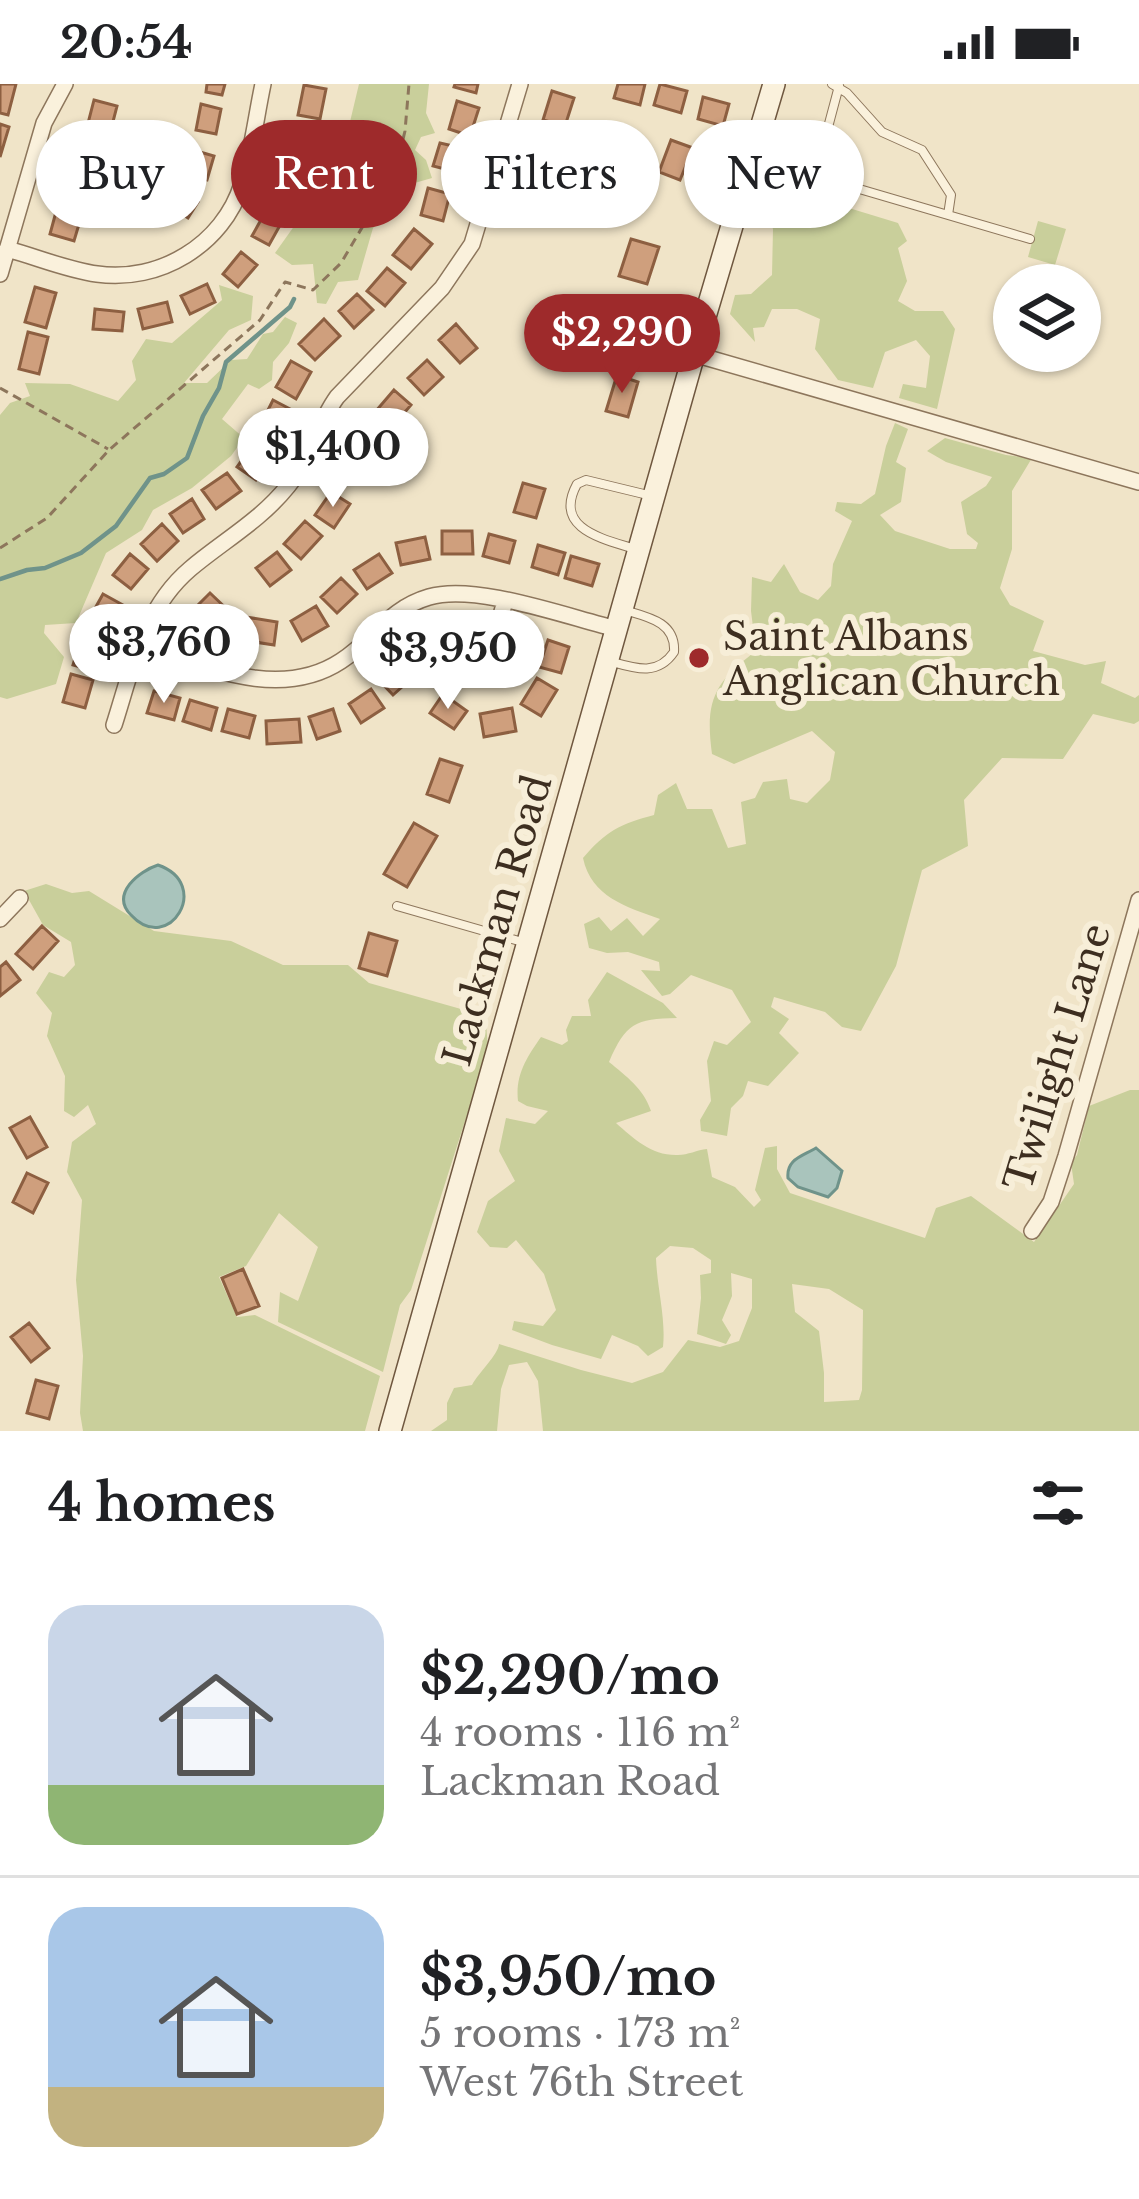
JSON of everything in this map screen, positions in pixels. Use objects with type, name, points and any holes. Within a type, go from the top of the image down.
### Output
[{"type":"main road","name":"Lackman Road","points":[[390,1431],[694,354],[775,84]]},
{"type":"street","points":[[0,274],[44,123],[65,84]]},
{"type":"street","points":[[7,249],[111,275],[156,271],[192,252],[220,225],[242,184],[263,84]]},
{"type":"street","points":[[114,725],[148,620],[171,587],[272,506],[293,481],[337,398],[457,268],[472,244],[520,84]]},
{"type":"street","points":[[694,354],[1139,482]]},
{"type":"street","points":[[139,645],[268,681],[306,677],[341,662],[398,610],[431,596],[468,592],[620,620]]},
{"type":"street","points":[[488,661],[505,601]]},
{"type":"street","points":[[0,920],[20,898]]},
{"type":"street","name":"Twilight Lane","points":[[1032,1231],[1051,1202],[1066,1156],[1139,900]]},
{"type":"lane","points":[[840,86],[815,176],[1030,238]]},
{"type":"lane","points":[[840,86],[882,132],[922,150],[951,194],[948,214]]},
{"type":"lane","points":[[640,550],[580,527],[568,504],[577,484],[586,480],[655,497]]},
{"type":"lane","points":[[608,661],[650,670],[668,662],[674,652],[673,635],[652,618],[620,620]]},
{"type":"lane","points":[[397,906],[528,944]]},
{"type":"path","points":[[0,548],[47,518],[109,450],[260,320],[285,282],[313,290],[341,263],[395,172],[409,84]]},
{"type":"path","points":[[0,388],[109,450]]},
{"type":"green space","points":[[359,84],[429,84],[426,113],[435,133],[421,137],[417,146],[417,120],[350,120]]},
{"type":"green space","points":[[417,152],[426,160],[432,178],[417,182]]},
{"type":"green space","points":[[864,213],[898,223],[907,241],[898,248],[907,281],[898,301],[915,311],[943,311],[955,329],[937,409],[899,398],[903,384],[926,388],[930,356],[916,340],[885,352],[873,388],[838,380],[815,349],[820,319],[797,309],[772,309],[764,327],[753,328],[755,342],[730,314],[735,295],[751,294],[772,275],[773,229],[864,228]]},
{"type":"green space","points":[[1038,221],[1066,229],[1055,264],[1028,257]]},
{"type":"green space","points":[[293,228],[373,228],[358,280],[338,282],[326,304],[317,303],[313,264],[292,265],[275,253]]},
{"type":"green space","points":[[219,285],[253,296],[251,320],[229,330],[184,383],[207,383],[231,360],[247,359],[263,334],[273,332],[285,317],[297,323],[289,343],[273,362],[272,380],[259,389],[248,384],[222,419],[244,438],[231,456],[192,488],[153,510],[142,530],[106,553],[76,623],[45,625],[44,633],[64,657],[56,684],[0,697],[0,415],[10,403],[30,396],[25,383],[70,384],[118,401],[136,380],[132,361],[146,339],[172,343],[222,300]]},
{"type":"green space","points":[[895,423],[908,429],[896,462],[906,468],[901,502],[880,515],[895,531],[950,549],[976,549],[978,543],[967,534],[961,502],[992,477],[927,451],[945,438],[1032,458],[1012,491],[1012,549],[1000,588],[1010,605],[1044,621],[1033,651],[1085,665],[1106,661],[1101,683],[1135,698],[1139,695],[1139,721],[1134,724],[1093,714],[1063,759],[1002,758],[964,800],[968,846],[922,870],[896,966],[861,1031],[842,1027],[825,1012],[774,997],[771,1007],[789,1019],[779,1033],[799,1053],[768,1086],[748,1081],[743,1096],[731,1108],[727,1136],[701,1131],[700,1120],[711,1101],[707,1061],[714,1041],[727,1045],[751,1022],[732,990],[691,975],[662,996],[641,970],[660,971],[659,962],[628,952],[589,948],[584,924],[599,917],[611,931],[627,918],[643,936],[660,919],[602,891],[583,858],[614,830],[654,815],[658,795],[676,783],[687,809],[712,809],[728,848],[746,844],[741,802],[755,798],[763,782],[787,779],[790,799],[807,803],[830,780],[835,752],[812,731],[734,764],[712,754],[712,707],[721,684],[756,651],[752,577],[771,582],[784,564],[800,592],[818,600],[831,586],[833,564],[852,521],[835,511],[837,502],[861,504],[875,494]]},
{"type":"green space","points":[[46,884],[72,893],[89,891],[154,931],[231,941],[283,965],[348,965],[369,983],[468,1011],[485,1009],[488,1049],[411,1290],[400,1305],[383,1372],[278,1322],[280,1292],[298,1301],[318,1247],[279,1213],[246,1266],[219,1277],[237,1317],[255,1315],[380,1376],[365,1431],[83,1431],[76,1280],[82,1200],[67,1172],[72,1142],[96,1124],[88,1105],[74,1117],[64,1111],[65,1076],[47,1036],[52,1013],[36,993],[49,972],[64,977],[75,965],[71,942],[43,925],[24,891]]},
{"type":"green space","points":[[607,972],[663,1003],[677,1018],[634,1026],[609,1062],[639,1090],[651,1111],[616,1123],[637,1140],[669,1155],[707,1149],[712,1177],[735,1187],[754,1207],[761,1200],[755,1190],[765,1148],[777,1146],[777,1169],[790,1193],[925,1238],[936,1208],[971,1196],[1034,1242],[1074,1184],[1071,1163],[1089,1106],[1139,1090],[1139,1431],[543,1431],[538,1381],[527,1362],[509,1365],[497,1431],[431,1431],[447,1420],[447,1403],[454,1388],[472,1385],[499,1344],[632,1383],[663,1372],[688,1340],[720,1347],[739,1341],[752,1308],[752,1279],[731,1273],[732,1296],[722,1320],[731,1335],[726,1344],[697,1334],[700,1275],[711,1273],[711,1260],[693,1248],[670,1246],[656,1258],[663,1347],[648,1356],[612,1335],[601,1359],[512,1330],[514,1321],[543,1326],[556,1310],[544,1274],[516,1240],[507,1248],[490,1247],[477,1232],[488,1201],[515,1181],[499,1151],[506,1118],[535,1124],[548,1111],[518,1101],[523,1067],[541,1037],[562,1045],[568,1041],[566,1030],[572,1016],[591,1016],[588,1000]],"holes":[[[792,1284],[829,1289],[863,1310],[859,1400],[824,1402],[819,1331],[795,1312]]]},
{"type":"water","points":[[158,865],[174,874],[184,900],[171,922],[159,927],[145,925],[131,915],[124,899],[136,878]]},
{"type":"water","points":[[816,1148],[842,1171],[837,1188],[828,1197],[798,1187],[788,1178],[793,1162]]},
{"type":"building","points":[[0,84],[16,84],[8,115],[0,113]]},
{"type":"building","points":[[207,84],[225,84],[222,95],[206,92]]},
{"type":"building","points":[[455,84],[478,84],[476,93]]},
{"type":"building","points":[[618,84],[645,84],[640,105],[614,98]]},
{"type":"building","points":[[660,84],[687,91],[681,113],[654,105]]},
{"type":"building","points":[[304,85],[326,89],[320,119],[298,115]]},
{"type":"building","points":[[552,91],[574,98],[567,120],[543,120]]},
{"type":"building","points":[[703,97],[729,104],[725,120],[698,119]]},
{"type":"building","points":[[94,100],[117,106],[113,120],[89,120]]},
{"type":"building","points":[[457,101],[479,108],[475,120],[452,120]]},
{"type":"building","points":[[201,104],[221,109],[216,134],[207,132],[207,120],[198,120]]},
{"type":"building","points":[[0,124],[9,127],[0,157]]},
{"type":"building","points":[[671,140],[684,145],[680,180],[660,169]]},
{"type":"building","points":[[440,143],[441,143],[441,168],[433,166]]},
{"type":"building","points":[[207,154],[214,156],[207,180]]},
{"type":"building","points":[[428,188],[441,192],[441,220],[421,215]]},
{"type":"building","points":[[52,228],[78,228],[74,241],[50,234]]},
{"type":"building","points":[[256,228],[278,228],[269,245],[252,236]]},
{"type":"building","points":[[414,229],[432,244],[411,269],[393,255]]},
{"type":"building","points":[[631,239],[659,247],[647,284],[619,276]]},
{"type":"building","points":[[241,252],[257,265],[238,287],[223,274]]},
{"type":"building","points":[[387,268],[405,283],[385,306],[367,291]]},
{"type":"building","points":[[207,284],[215,302],[190,314],[181,296]]},
{"type":"building","points":[[35,287],[56,293],[46,328],[25,322]]},
{"type":"building","points":[[357,294],[373,310],[354,328],[339,311]]},
{"type":"building","points":[[167,302],[172,322],[143,329],[138,309]]},
{"type":"building","points":[[650,304],[669,309],[657,349],[639,344]]},
{"type":"building","points":[[95,309],[124,312],[122,331],[93,329]]},
{"type":"building","points":[[324,319],[340,336],[315,360],[299,344]]},
{"type":"building","points":[[456,324],[477,348],[460,363],[439,340]]},
{"type":"building","points":[[28,332],[48,337],[39,374],[19,369]]},
{"type":"building","points":[[427,360],[443,377],[424,395],[408,378]]},
{"type":"building","points":[[291,361],[311,372],[296,399],[276,387]]},
{"type":"building","points":[[617,375],[638,382],[628,417],[606,411]]},
{"type":"building","points":[[394,390],[411,405],[392,427],[375,412]]},
{"type":"building","points":[[273,400],[294,411],[277,442],[257,432]]},
{"type":"building","points":[[359,429],[378,441],[363,464],[344,452]]},
{"type":"building","points":[[253,445],[272,457],[256,480],[237,467]]},
{"type":"building","points":[[227,473],[241,491],[216,509],[202,490]]},
{"type":"building","points":[[523,483],[545,489],[536,518],[514,512]]},
{"type":"building","points":[[331,492],[350,504],[334,528],[315,515]]},
{"type":"building","points":[[192,499],[204,519],[183,533],[170,514]]},
{"type":"building","points":[[305,521],[322,536],[301,559],[284,544]]},
{"type":"building","points":[[162,524],[178,541],[157,561],[141,544]]},
{"type":"building","points":[[442,531],[472,531],[473,554],[442,554]]},
{"type":"building","points":[[489,534],[515,541],[509,563],[483,556]]},
{"type":"building","points":[[425,537],[430,559],[401,565],[396,543]]},
{"type":"building","points":[[538,545],[565,553],[558,575],[532,567]]},
{"type":"building","points":[[277,552],[291,570],[270,586],[256,568]]},
{"type":"building","points":[[130,554],[148,569],[131,589],[113,575]]},
{"type":"building","points":[[379,554],[392,573],[367,589],[354,570]]},
{"type":"building","points":[[571,556],[599,564],[592,586],[565,578]]},
{"type":"building","points":[[341,578],[357,594],[337,613],[321,597]]},
{"type":"building","points":[[210,593],[232,614],[216,630],[194,609]]},
{"type":"building","points":[[103,594],[123,605],[108,632],[88,621]]},
{"type":"building","points":[[316,606],[328,626],[302,641],[291,621]]},
{"type":"building","points":[[246,617],[277,622],[274,645],[242,640]]},
{"type":"building","points":[[82,635],[104,641],[95,671],[73,665]]},
{"type":"building","points":[[416,638],[444,639],[443,662],[414,661]]},
{"type":"building","points":[[548,640],[569,647],[561,673],[539,667]]},
{"type":"building","points":[[397,661],[412,678],[393,695],[377,678]]},
{"type":"building","points":[[71,674],[93,680],[85,708],[63,702]]},
{"type":"building","points":[[537,678],[557,690],[541,716],[521,704]]},
{"type":"building","points":[[371,689],[384,708],[361,723],[349,704]]},
{"type":"building","points":[[154,691],[180,698],[174,720],[147,713]]},
{"type":"building","points":[[443,694],[467,711],[454,729],[430,713]]},
{"type":"building","points":[[190,700],[217,708],[211,730],[183,721]]},
{"type":"building","points":[[512,708],[516,731],[484,737],[480,714]]},
{"type":"building","points":[[228,709],[255,716],[249,738],[222,731]]},
{"type":"building","points":[[333,709],[340,731],[317,739],[309,717]]},
{"type":"building","points":[[299,719],[301,742],[267,744],[266,721]]},
{"type":"building","points":[[440,759],[462,766],[449,802],[427,794]]},
{"type":"building","points":[[414,823],[437,836],[407,887],[384,874]]},
{"type":"building","points":[[42,926],[58,941],[33,969],[16,954]]},
{"type":"building","points":[[369,933],[397,941],[387,976],[359,968]]},
{"type":"building","points":[[6,962],[20,980],[0,996],[0,967]]},
{"type":"building","points":[[30,1117],[47,1147],[27,1158],[10,1128]]},
{"type":"building","points":[[27,1173],[48,1183],[33,1213],[13,1202]]},
{"type":"building","points":[[243,1269],[259,1306],[237,1314],[222,1278]]},
{"type":"building","points":[[29,1323],[49,1348],[31,1362],[11,1337]]},
{"type":"building","points":[[36,1380],[58,1386],[49,1419],[27,1413]]},
{"type":"waterway","points":[[0,579],[81,553],[116,526],[150,478],[187,458],[226,362],[294,299]]},
{"type":"place","name":"Saint Albans Anglican Church","points":[[699,658]]}]
